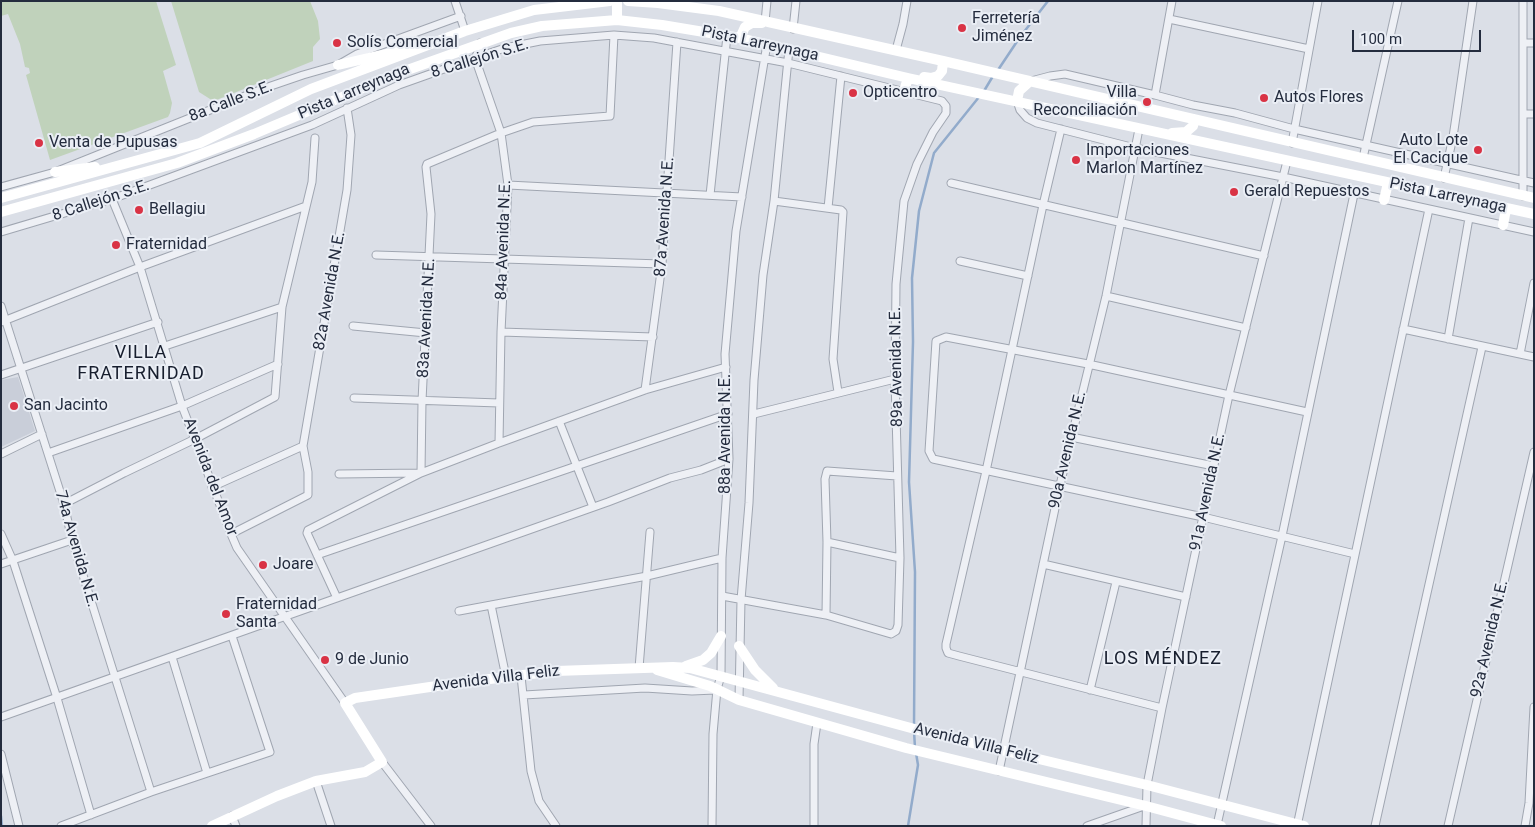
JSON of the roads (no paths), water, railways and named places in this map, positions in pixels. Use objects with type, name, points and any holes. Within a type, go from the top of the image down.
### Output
[{"type":"main road","name":"Pista Larreynaga","points":[[1,198],[200,143],[311,89],[465,31],[534,10],[610,1]]},
{"type":"main road","points":[[617,1],[617,20]]},
{"type":"main road","name":"Pista Larreynaga","points":[[628,1],[718,11],[793,29],[896,50],[1528,197]]},
{"type":"main road","name":"Pista Larreynaga","points":[[1,212],[177,163],[254,134],[399,73],[480,43],[542,26],[617,20],[662,24],[740,38],[908,78],[1534,214]]},
{"type":"main road","points":[[740,38],[745,27],[752,23],[765,22]]},
{"type":"main road","points":[[338,65],[428,45]]},
{"type":"main road","points":[[874,69],[882,68],[931,78],[938,76],[942,71],[943,61]]},
{"type":"main road","points":[[904,91],[908,78]]},
{"type":"main road","points":[[1017,101],[1024,81]]},
{"type":"main road","points":[[1110,122],[1123,122],[1177,134],[1186,132],[1193,126],[1194,119]]},
{"type":"main road","points":[[55,172],[128,163]]},
{"type":"main road","points":[[1384,200],[1388,183]]},
{"type":"main road","points":[[1503,225],[1506,209]]},
{"type":"main road","points":[[684,667],[703,660],[714,649],[721,636]]},
{"type":"main road","points":[[739,646],[756,670],[776,690]]},
{"type":"main road","name":"Avenida Villa Feliz","points":[[344,703],[355,698],[556,671],[684,667],[776,690],[905,726],[1147,785],[1299,825]]},
{"type":"main road","name":"Avenida Villa Feliz","points":[[644,668],[710,686],[739,700],[906,748],[1219,825]]},
{"type":"main road","name":"Avenida del Amor","points":[[344,703],[382,762]]},
{"type":"main road","points":[[212,826],[234,821],[277,796],[316,781],[364,772],[382,762]]},
{"type":"street","points":[[455,1],[465,31]]},
{"type":"street","points":[[765,22],[767,1]]},
{"type":"street","points":[[793,29],[796,1]]},
{"type":"street","points":[[896,50],[907,1]]},
{"type":"street","points":[[1154,94],[1172,1]]},
{"type":"street","points":[[1292,143],[1318,1]]},
{"type":"street","points":[[1363,158],[1398,1]]},
{"type":"street","points":[[1444,178],[1470,34],[1473,1]]},
{"type":"street","points":[[1523,1],[1523,180],[1528,197]]},
{"type":"street","name":"8a Calle S.E.","points":[[1,187],[55,172],[265,88],[338,65],[357,54],[461,16]]},
{"type":"street","points":[[1169,19],[1309,49]]},
{"type":"street","points":[[501,133],[533,122],[610,116],[614,35]]},
{"type":"street","name":"8 Callejón S.E.","points":[[1,232],[112,199],[312,125],[399,85],[505,48],[540,40],[614,35],[654,38],[788,63],[942,101],[946,106]]},
{"type":"street","points":[[710,195],[727,36]]},
{"type":"street","name":"87a Avenida N.E.","points":[[645,390],[662,264],[677,42]]},
{"type":"street","points":[[475,58],[480,48],[480,43]]},
{"type":"street","points":[[1523,43],[1534,43]]},
{"type":"street","name":"88a Avenida N.E.","points":[[712,826],[713,734],[721,676],[722,558],[729,459],[725,354],[736,231],[767,44]]},
{"type":"street","name":"88a Avenida N.E.","points":[[739,700],[741,600],[749,503],[754,380],[763,276],[774,201],[789,49]]},
{"type":"street","name":"84a Avenida N.E.","points":[[475,58],[501,133],[508,185],[498,443]]},
{"type":"street","points":[[1024,81],[1065,74],[1154,94],[1193,105],[1235,113],[1294,130],[1534,183]]},
{"type":"street","points":[[828,208],[841,76]]},
{"type":"street","points":[[1017,101],[1020,110],[1027,118],[1037,123],[1135,148],[1283,177],[1534,232]]},
{"type":"street","name":"89a Avenida N.E.","points":[[826,616],[890,634],[896,632],[898,625],[900,558],[897,476],[898,429],[895,378],[896,284],[904,201],[917,164],[933,132],[946,114],[946,106]]},
{"type":"street","name":"82a Avenida N.E.","points":[[230,534],[308,495],[308,472],[303,446],[347,190],[351,135],[347,108]]},
{"type":"street","points":[[1523,114],[1534,114]]},
{"type":"street","points":[[1061,129],[946,648],[948,653],[1162,708]]},
{"type":"street","name":"90a Avenida N.E.","points":[[999,770],[1060,485],[1106,296],[1139,129]]},
{"type":"street","name":"83a Avenida N.E.","points":[[421,473],[422,401],[431,214],[426,167],[427,164],[501,133]]},
{"type":"street","points":[[64,504],[275,398],[282,307],[312,182],[315,138]]},
{"type":"street","name":"91a Avenida N.E.","points":[[1146,826],[1147,785],[1162,708],[1229,395],[1287,161]]},
{"type":"street","points":[[952,182],[1264,256]]},
{"type":"street","points":[[508,185],[742,196]]},
{"type":"street","points":[[1219,825],[1221,805],[1282,536],[1354,194]]},
{"type":"street","name":"Avenida del Amor","points":[[112,199],[140,267],[182,406],[230,534],[237,548],[344,703]]},
{"type":"street","points":[[774,201],[841,210],[844,215],[833,360],[838,392]]},
{"type":"street","points":[[4,322],[140,267],[306,206]]},
{"type":"street","points":[[1299,825],[1429,209]]},
{"type":"street","points":[[1448,339],[1469,218]]},
{"type":"street","points":[[376,255],[662,264]]},
{"type":"street","points":[[960,261],[1028,276]]},
{"type":"street","points":[[1520,354],[1534,283]]},
{"type":"street","points":[[1106,296],[1246,328]]},
{"type":"street","name":"74a Avenida N.E.","points":[[1,306],[4,322],[22,369],[64,504],[72,540],[151,792]]},
{"type":"street","points":[[165,346],[282,307]]},
{"type":"street","points":[[1,375],[158,322]]},
{"type":"street","points":[[353,326],[426,333]]},
{"type":"street","points":[[1403,329],[1482,347],[1534,356]]},
{"type":"street","points":[[501,332],[653,337]]},
{"type":"street","points":[[1307,412],[1088,364],[946,337],[936,340],[928,451],[932,459],[1203,517],[1355,554]]},
{"type":"street","points":[[1375,826],[1482,347]]},
{"type":"street","points":[[48,453],[182,406],[278,364]]},
{"type":"street","points":[[337,598],[307,533],[308,530],[421,473],[645,390],[726,367]]},
{"type":"street","points":[[754,414],[895,378]]},
{"type":"street","points":[[354,398],[499,403]]},
{"type":"street","points":[[317,555],[728,414]]},
{"type":"street","points":[[559,421],[594,507]]},
{"type":"street","points":[[1,454],[42,434]]},
{"type":"street","points":[[1071,437],[1214,466]]},
{"type":"street","points":[[212,487],[303,446]]},
{"type":"street","name":"92a Avenida N.E.","points":[[1448,826],[1534,452]]},
{"type":"street","points":[[1,717],[172,658],[670,478],[729,459]]},
{"type":"street","points":[[722,596],[826,616],[827,542],[825,478],[827,471],[897,476]]},
{"type":"street","points":[[339,474],[421,473]]},
{"type":"street","points":[[644,668],[650,532]]},
{"type":"street","points":[[1,534],[13,561],[57,698],[91,815]]},
{"type":"street","points":[[1,564],[72,540]]},
{"type":"street","points":[[827,542],[900,558]]},
{"type":"street","points":[[459,611],[647,576],[722,558]]},
{"type":"street","points":[[1043,564],[1186,597]]},
{"type":"street","points":[[1090,690],[1116,582]]},
{"type":"street","points":[[491,605],[506,677]]},
{"type":"street","points":[[61,826],[151,792],[270,752],[232,636]]},
{"type":"street","points":[[172,658],[207,773]]},
{"type":"street","points":[[521,676],[531,771],[539,801],[556,826]]},
{"type":"street","points":[[524,695],[645,688],[718,689]]},
{"type":"street","points":[[1525,826],[1529,803],[1534,708]]},
{"type":"street","points":[[814,826],[814,744],[817,723]]},
{"type":"street","points":[[1,754],[19,826]]},
{"type":"street","name":"Avenida del Amor","points":[[382,762],[431,826]]},
{"type":"street","points":[[316,781],[332,826]]},
{"type":"street","points":[[1087,826],[1146,806]]},
{"type":"waterway","points":[[998,70],[1020,37],[1048,1]]},
{"type":"waterway","points":[[984,91],[993,76]]},
{"type":"waterway","points":[[914,726],[915,572],[909,482],[913,342],[912,278],[919,211],[934,153],[979,97]]},
{"type":"waterway","points":[[914,731],[915,748]]},
{"type":"waterway","points":[[908,826],[918,765],[916,753]]},
{"type":"waterway","points":[[1,816],[2,826]]},
{"type":"place","name":"Ferretería Jiménez","points":[[962,28]]},
{"type":"place","name":"Solís Comercial","points":[[337,43]]},
{"type":"place","name":"Opticentro","points":[[853,93]]},
{"type":"place","name":"Autos Flores","points":[[1264,98]]},
{"type":"place","name":"Villa Reconciliación","points":[[1147,102]]},
{"type":"place","name":"Venta de Pupusas","points":[[39,143]]},
{"type":"place","name":"Auto Lote El Cacique","points":[[1478,150]]},
{"type":"place","name":"Importaciones Marlon Martínez","points":[[1076,160]]},
{"type":"place","name":"Gerald Repuestos","points":[[1234,192]]},
{"type":"place","name":"Bellagiu","points":[[139,210]]},
{"type":"place","name":"Fraternidad","points":[[116,245]]},
{"type":"place","name":"San Jacinto","points":[[14,406]]},
{"type":"place","name":"Joare","points":[[263,565]]},
{"type":"place","name":"Fraternidad Santa","points":[[226,614]]},
{"type":"place","name":"9 de Junio","points":[[325,660]]},
{"type":"district","name":"VILLA FRATERNIDAD","points":[[141,363]]},
{"type":"district","name":"LOS MÉNDEZ","points":[[1163,659]]}]
